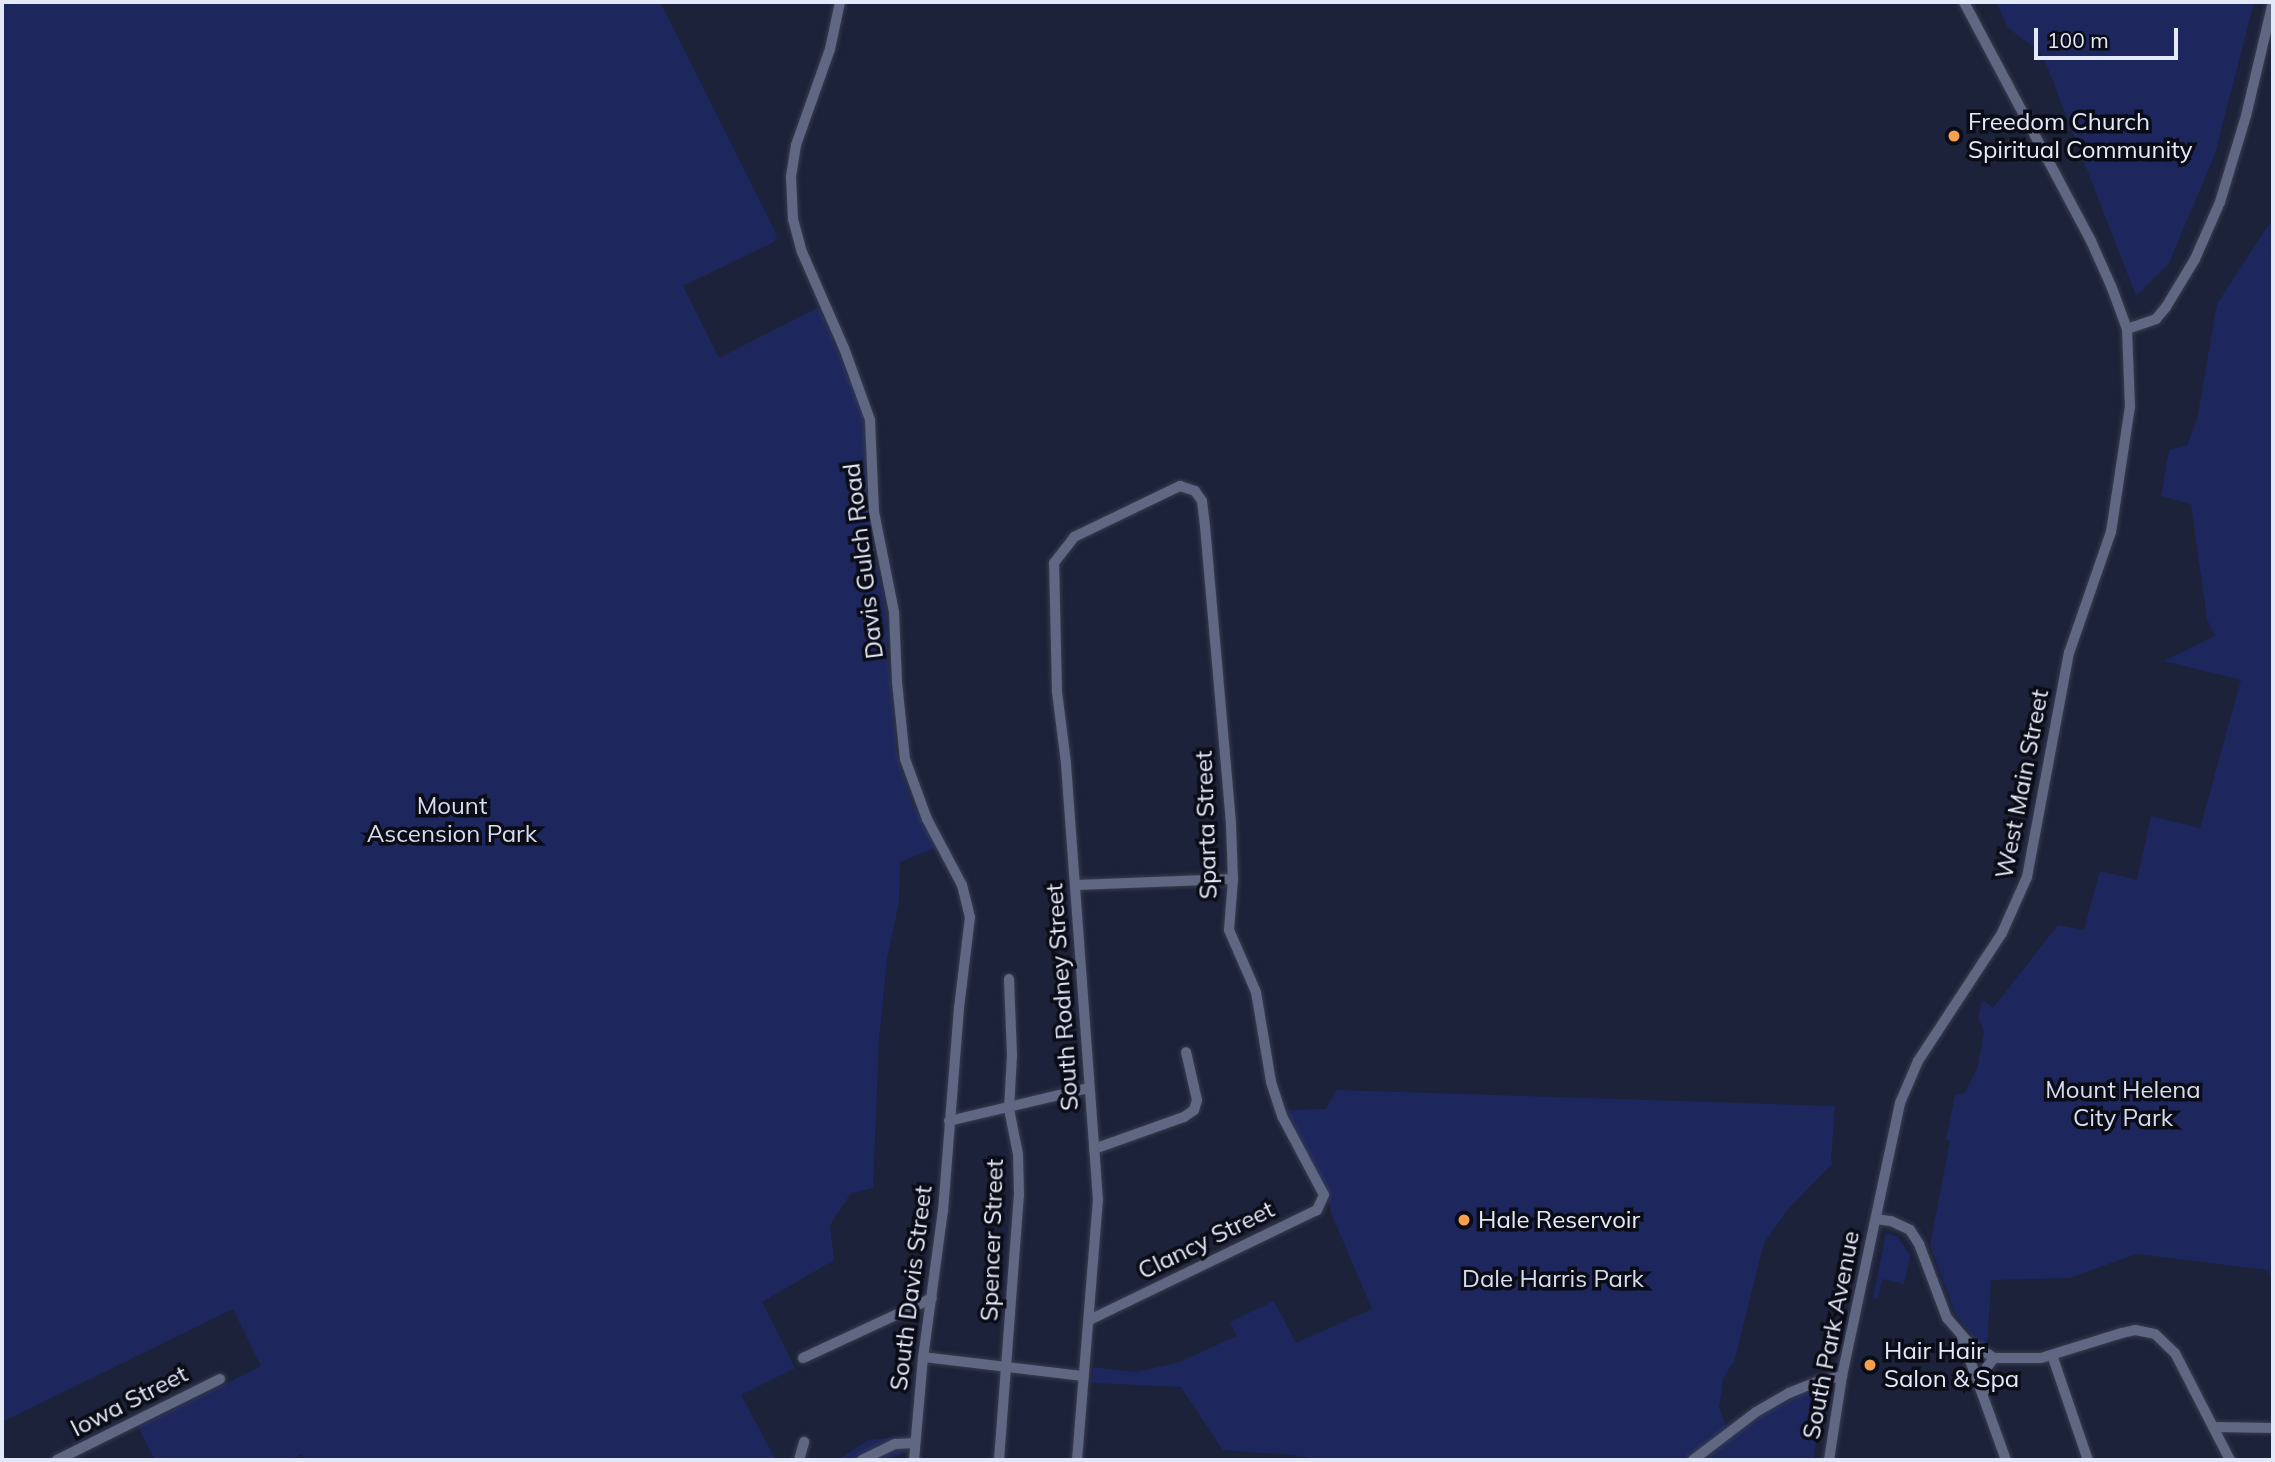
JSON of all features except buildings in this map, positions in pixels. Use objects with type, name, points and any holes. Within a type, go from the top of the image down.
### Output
[{"type":"street","name":"Davis Gulch Road","points":[[841,2],[830,49],[796,145],[790,198],[802,252],[844,348],[870,420],[874,512],[894,612],[897,682],[905,759],[916,795],[958,875],[969,907],[970,927],[961,985],[949,1121]]},
{"type":"street","points":[[1964,2],[2091,241],[2127,329],[2156,319],[2195,259],[2220,202],[2246,116],[2273,2]]},
{"type":"street","name":"West Main Street","points":[[1876,1219],[1900,1103],[1910,1074],[2003,933],[2028,877],[2069,653],[2111,532],[2130,407],[2127,329]]},
{"type":"street","name":"Sparta Street","points":[[1074,537],[1180,486],[1195,491],[1202,501],[1220,673],[1233,879],[1228,930],[1256,992],[1271,1082],[1282,1116],[1318,1185]]},
{"type":"street","name":"South Rodney Street","points":[[1074,537],[1054,563],[1054,624],[1098,1200],[1077,1460]]},
{"type":"street","points":[[1075,885],[1233,879]]},
{"type":"street","name":"Spencer Street","points":[[999,1460],[1019,1195],[1018,1154],[1009,1109],[1009,979]]},
{"type":"street","points":[[1094,1149],[1184,1117],[1194,1110],[1197,1100],[1186,1052]]},
{"type":"street","points":[[949,1121],[1089,1088]]},
{"type":"street","name":"South Davis Street","points":[[914,1460],[923,1357],[943,1210],[949,1121]]},
{"type":"street","name":"Clancy Street","points":[[1089,1320],[1317,1210],[1324,1195],[1318,1185]]},
{"type":"street","points":[[1876,1219],[1891,1221],[1910,1230],[1919,1244],[1944,1312],[1962,1337],[2006,1460]]},
{"type":"street","name":"South Park Avenue","points":[[1829,1460],[1842,1376],[1876,1219]]},
{"type":"street","points":[[803,1358],[932,1298]]},
{"type":"street","points":[[1962,1337],[1994,1358],[2019,1360],[2052,1355],[2129,1332],[2155,1334],[2175,1353],[2230,1460]]},
{"type":"street","points":[[2052,1355],[2088,1460]]},
{"type":"street","points":[[923,1357],[1083,1376]]},
{"type":"street","points":[[1986,1399],[1985,1376],[1994,1358]]},
{"type":"street","points":[[1693,1460],[1756,1412],[1789,1393],[1819,1381],[1842,1376]]},
{"type":"street","name":"Iowa Street","points":[[57,1460],[220,1379]]},
{"type":"street","points":[[2214,1427],[2273,1428]]},
{"type":"street","points":[[799,1460],[804,1443]]},
{"type":"street","points":[[862,1460],[895,1444],[915,1443]]},
{"type":"green space","name":"Mount Ascension Park","points":[[2,2],[660,2],[777,235],[774,242],[683,286],[719,358],[819,307],[867,422],[866,477],[875,556],[887,614],[888,661],[897,756],[912,804],[938,847],[900,862],[899,902],[887,959],[879,1039],[873,1188],[851,1193],[830,1225],[834,1260],[762,1302],[795,1368],[741,1395],[776,1460],[305,1460],[302,1454],[289,1460],[155,1460],[138,1427],[261,1366],[233,1309],[2,1422]]},
{"type":"green space","points":[[1996,2],[2254,2],[2215,154],[2169,263],[2136,296],[2047,66],[2039,51],[2008,28]]},
{"type":"green space","name":"Mount Helena City Park","points":[[2273,218],[2273,1281],[2268,1270],[2136,1254],[2069,1278],[1991,1280],[1987,1347],[1975,1339],[1956,1315],[1930,1245],[1950,1141],[1946,1140],[1955,1095],[1965,1093],[1978,1066],[1984,1032],[1978,1017],[1982,1000],[1993,1008],[2058,925],[2084,930],[2100,871],[2137,880],[2151,816],[2200,828],[2241,680],[2164,661],[2215,636],[2207,619],[2191,504],[2161,496],[2169,450],[2187,445],[2197,420],[2217,304]]},
{"type":"green space","name":"Dale Harris Park","points":[[1337,1090],[1835,1106],[1831,1160],[1833,1163],[1789,1208],[1764,1243],[1735,1359],[1723,1379],[1719,1407],[1726,1427],[1686,1460],[1318,1460],[1295,1455],[1223,1450],[1181,1387],[1092,1383],[1093,1367],[1135,1372],[1177,1363],[1237,1336],[1230,1322],[1274,1301],[1296,1343],[1372,1309],[1331,1213],[1327,1193],[1286,1110],[1326,1109]]},
{"type":"green space","points":[[1886,1233],[1898,1237],[1910,1255],[1904,1284],[1882,1279],[1878,1298],[1873,1299]]},
{"type":"green space","points":[[1819,1385],[1825,1387],[1813,1459],[1699,1460],[1758,1415]]},
{"type":"green space","points":[[909,1436],[905,1453],[887,1460],[837,1460],[869,1440]]},
{"type":"place","name":"Freedom Church Spiritual Community","points":[[1954,136]]},
{"type":"place","name":"Hale Reservoir","points":[[1464,1220]]},
{"type":"place","name":"Hair Hair Salon & Spa","points":[[1870,1365]]}]
